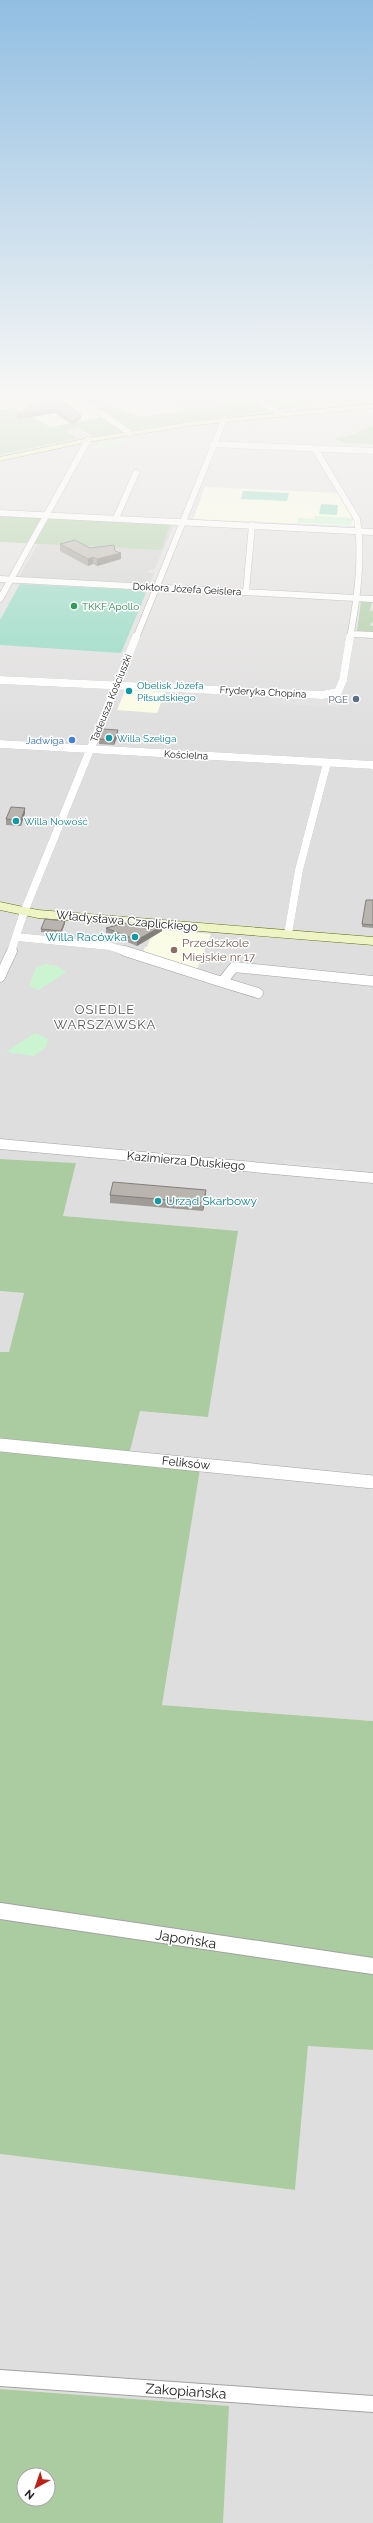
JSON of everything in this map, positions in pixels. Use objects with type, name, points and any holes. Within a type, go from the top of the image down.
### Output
[{"type":"main road","name":"Władysława Czaplickiego","points":[[0,906],[24,912],[373,941]]},
{"type":"street","points":[[0,599],[49,509]]},
{"type":"street","points":[[116,518],[120,509]]},
{"type":"street","name":"Tadeusza Kościuszki","points":[[0,977],[24,912],[187,509]]},
{"type":"street","name":"Fryderyka Chopina","points":[[0,680],[322,695],[338,692],[344,675],[357,598],[359,531],[357,519],[351,509]]},
{"type":"street","points":[[0,513],[373,532]]},
{"type":"street","points":[[246,592],[252,525]]},
{"type":"street","name":"Doktora Józefa Geislera","points":[[0,579],[373,599]]},
{"type":"street","points":[[352,634],[373,635]]},
{"type":"street","name":"Kościelna","points":[[0,744],[373,765]]},
{"type":"street","points":[[288,934],[299,870],[327,763]]},
{"type":"street","points":[[16,937],[109,946],[258,993]]},
{"type":"street","points":[[222,982],[234,967],[373,981]]},
{"type":"street","name":"Kazimierza Dłuskiego","points":[[0,1144],[373,1178]]},
{"type":"street","name":"Feliksów","points":[[0,1445],[373,1482]]},
{"type":"street","name":"Japońska","points":[[0,1911],[373,1966]]},
{"type":"street","name":"Zakopiańska","points":[[0,2378],[373,2404]]},
{"type":"shaded area","points":[[0,509],[373,509],[373,1721],[161,1705],[201,1463],[129,1455],[140,1411],[63,1216],[76,1163],[0,1159]]},
{"type":"shaded area","points":[[197,509],[350,509],[356,519],[356,526],[193,519]]},
{"type":"shaded area","points":[[51,522],[174,526],[154,570],[149,570],[148,573],[154,573],[150,583],[18,578]]},
{"type":"shaded area","points":[[134,689],[166,690],[157,713],[117,710],[124,693],[130,692]]},
{"type":"shaded area","points":[[270,695],[338,699],[343,704],[339,707],[274,704],[269,701]]},
{"type":"shaded area","name":"Przedszkole Miejskie nr 17","points":[[154,929],[211,934],[197,970],[143,952],[145,947],[147,947]]},
{"type":"shaded area","points":[[284,1160],[340,1165],[344,1171],[283,1166]]},
{"type":"shaded area","points":[[0,1291],[24,1293],[9,1353],[0,1352]]},
{"type":"shaded area","points":[[308,2045],[373,2050],[373,2523],[223,2523],[228,2406],[0,2389],[0,2154],[295,2190]]},
{"type":"green space","points":[[320,509],[338,509],[337,515],[319,514]]},
{"type":"green space","points":[[0,514],[171,523],[161,550],[0,542]]},
{"type":"green space","points":[[315,516],[353,518],[351,525],[297,523],[298,518],[314,519]]},
{"type":"green space","name":"TKKF Apollo","points":[[20,584],[140,590],[146,593],[121,653],[0,645],[0,620]]},
{"type":"green space","points":[[361,601],[372,601],[370,611],[373,611],[373,622],[369,625],[373,626],[373,633],[357,631]]},
{"type":"green space","points":[[45,964],[57,966],[66,972],[39,990],[29,986],[36,968]]},
{"type":"green space","points":[[35,1033],[48,1039],[46,1047],[34,1056],[6,1052]]},
{"type":"green space","points":[[0,1159],[76,1163],[63,1216],[238,1231],[208,1417],[140,1411],[129,1455],[201,1463],[162,1705],[373,1721],[373,2050],[308,2046],[295,2190],[0,2154],[0,1352],[9,1352],[24,1293],[0,1291]]},
{"type":"green space","points":[[0,2389],[229,2406],[223,2523],[0,2523]]},
{"type":"building","points":[[75,540],[90,548],[114,545],[115,551],[121,553],[97,559],[93,557],[88,559],[60,544]]},
{"type":"building","points":[[103,729],[118,730],[114,740],[99,739]]},
{"type":"building","points":[[11,807],[25,808],[21,820],[6,819]]},
{"type":"building","points":[[366,900],[373,900],[373,925],[362,924]]},
{"type":"building","points":[[45,919],[65,921],[61,931],[41,929]]},
{"type":"building","points":[[126,923],[162,926],[137,940],[106,928]]},
{"type":"building","points":[[113,1182],[206,1190],[203,1203],[110,1195]]},
{"type":"place","name":"TKKF Apollo","points":[[74,606]]},
{"type":"place","name":"Obelisk Józefa Piłsudskiego","points":[[129,691]]},
{"type":"place","name":"PGE","points":[[356,699]]},
{"type":"place","name":"Willa Szeliga","points":[[109,738]]},
{"type":"place","name":"Jadwiga","points":[[72,740]]},
{"type":"place","name":"Willa Nowość","points":[[16,821]]},
{"type":"place","name":"Willa Racówka","points":[[135,937]]},
{"type":"place","name":"Przedszkole Miejskie nr 17","points":[[174,950]]},
{"type":"place","name":"Urząd Skarbowy","points":[[158,1201]]},
{"type":"district","name":"OSIEDLE WARSZAWSKA","points":[[105,1016]]}]
